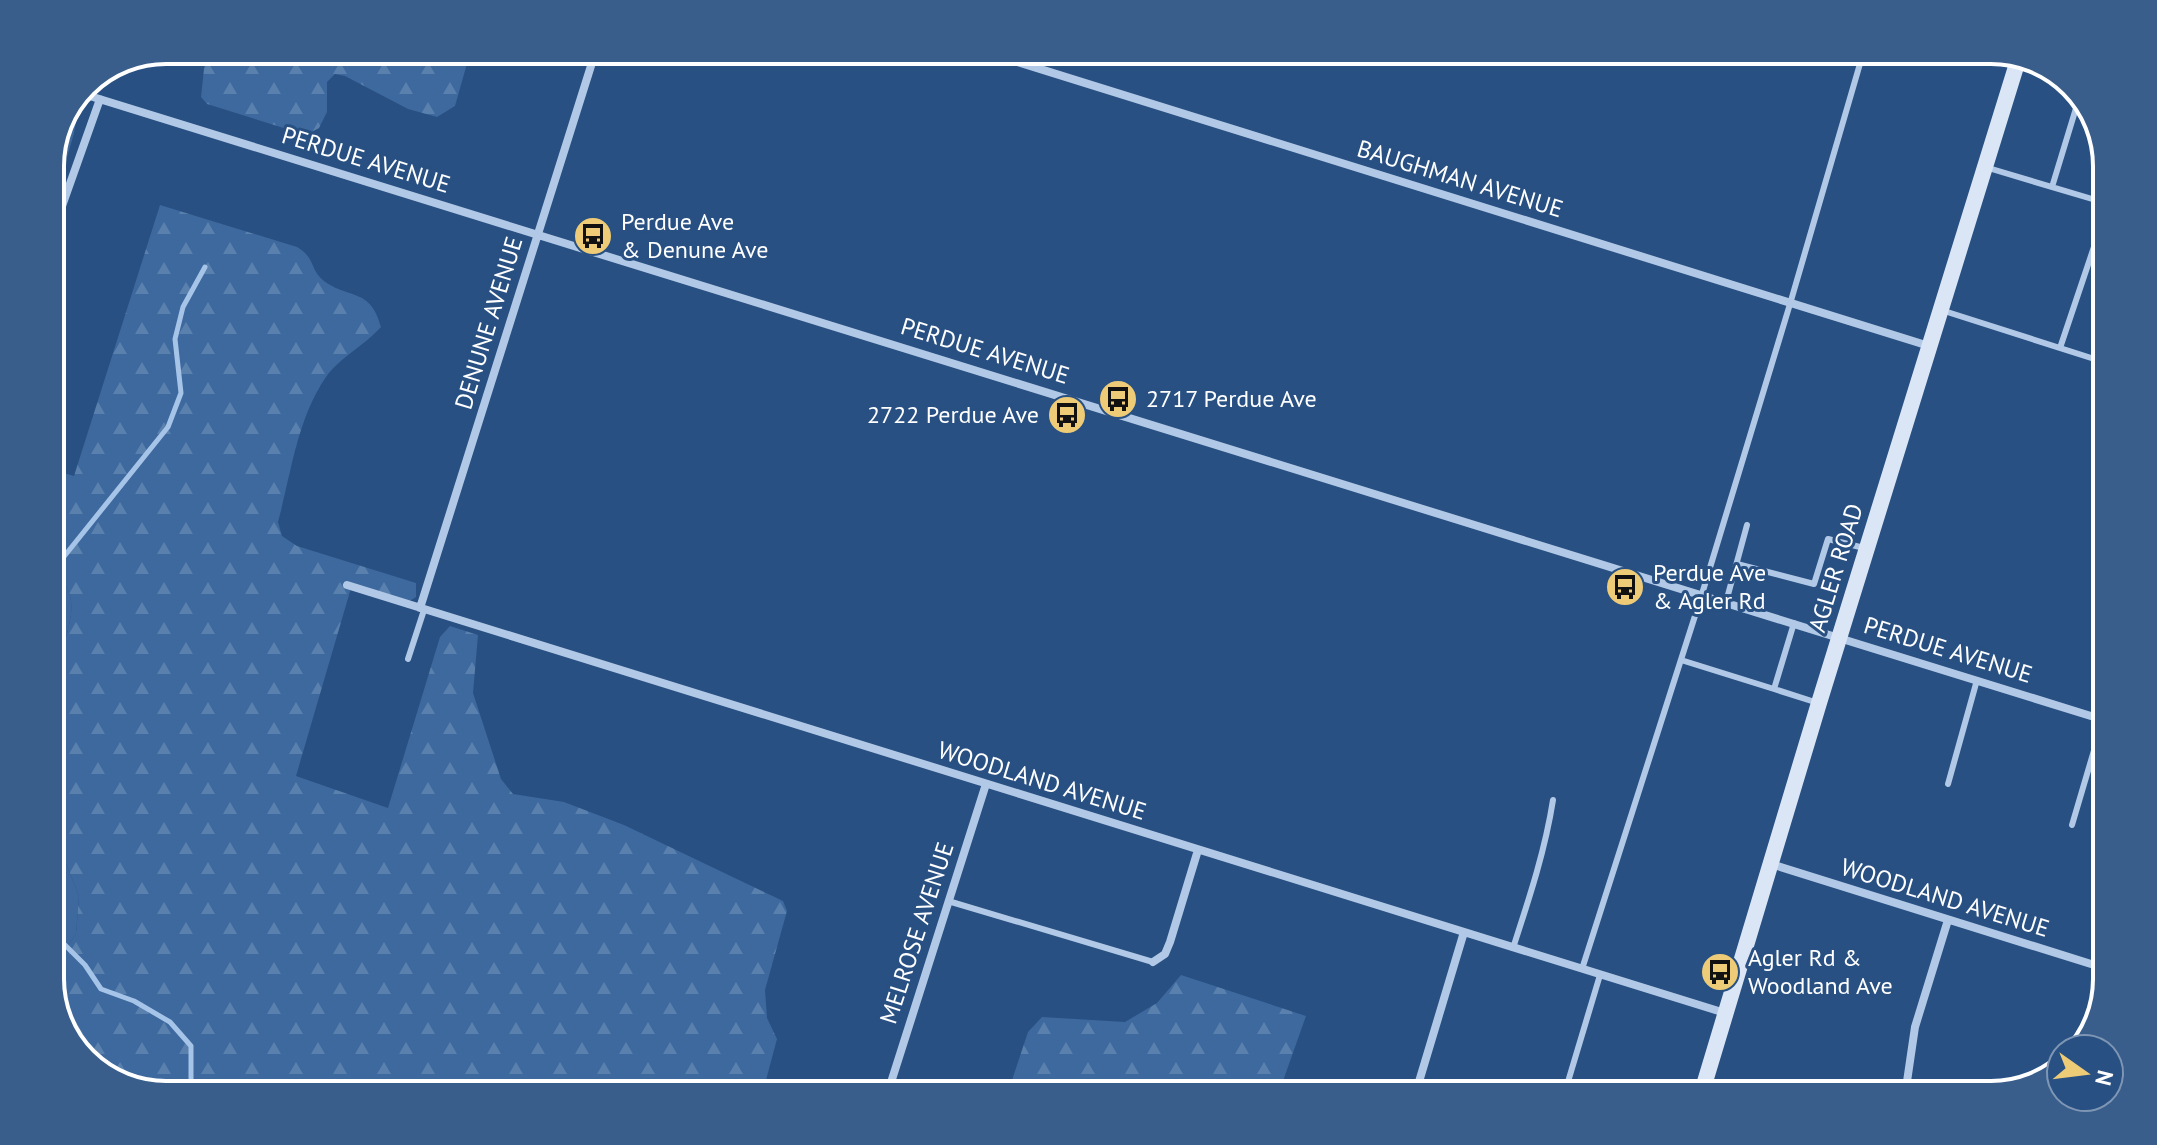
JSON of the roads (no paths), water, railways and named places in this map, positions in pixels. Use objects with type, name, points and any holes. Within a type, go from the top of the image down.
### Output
[{"type":"main road","name":"AGLER ROAD","points":[[1705,1081],[2016,67]]},
{"type":"street","name":"DENUNE AVENUE","points":[[422,609],[592,64]]},
{"type":"street","name":"BAUGHMAN AVENUE","points":[[1024,64],[1930,346]]},
{"type":"street","name":"PERDUE AVENUE","points":[[92,97],[2093,716]]},
{"type":"street","points":[[64,201],[100,99]]},
{"type":"street","name":"WOODLAND AVENUE","points":[[347,585],[1725,1014]]},
{"type":"street","name":"MELROSE AVENUE","points":[[891,1081],[986,784]]},
{"type":"street","points":[[1153,962],[1165,954],[1170,942],[1198,850]]},
{"type":"street","name":"WOODLAND AVENUE","points":[[1771,864],[2093,965]]},
{"type":"street","points":[[1907,1081],[1915,1027],[1948,920]]},
{"type":"street","points":[[1419,1081],[1464,932]]},
{"type":"lane","points":[[1582,969],[1702,594],[1860,64]]},
{"type":"lane","points":[[2052,187],[2076,109]]},
{"type":"lane","points":[[1985,167],[2093,199]]},
{"type":"lane","points":[[2060,348],[2093,250]]},
{"type":"lane","points":[[1941,310],[2093,359]]},
{"type":"lane","points":[[1726,602],[1747,525]]},
{"type":"lane","points":[[1737,564],[1814,584],[1828,539],[1867,549]]},
{"type":"lane","points":[[408,659],[422,609]]},
{"type":"lane","points":[[1774,689],[1794,623]]},
{"type":"lane","points":[[1681,660],[1819,703]]},
{"type":"lane","points":[[1948,784],[1977,680]]},
{"type":"lane","points":[[2072,825],[2093,758]]},
{"type":"lane","points":[[1513,948],[1545,846],[1553,800]]},
{"type":"lane","points":[[948,901],[1153,962]]},
{"type":"lane","points":[[1568,1081],[1600,975]]},
{"type":"waterway","points":[[64,557],[168,427],[181,393],[175,339],[183,307],[205,267]]},
{"type":"waterway","points":[[64,944],[85,965],[101,989],[134,1001],[170,1022],[191,1046],[191,1081]]},
{"type":"place","name":"Perdue Ave & Denune Ave","points":[[593,236]]},
{"type":"place","name":"2717 Perdue Ave","points":[[1118,399]]},
{"type":"place","name":"2722 Perdue Ave","points":[[1067,415]]},
{"type":"place","name":"Perdue Ave & Agler Rd","points":[[1625,587]]},
{"type":"place","name":"Agler Rd & Woodland Ave","points":[[1720,972]]}]
